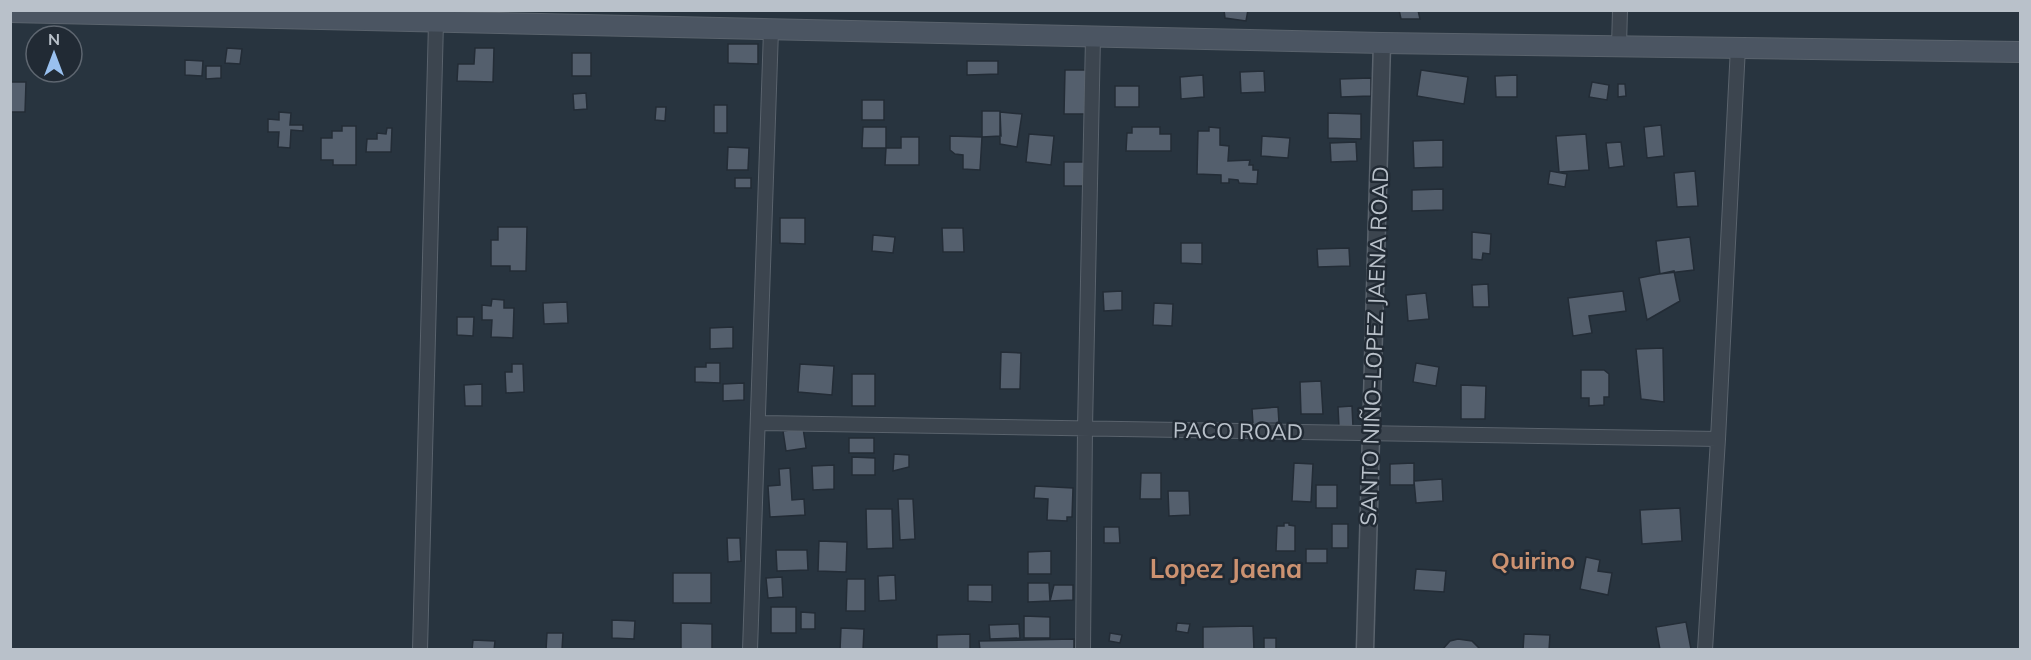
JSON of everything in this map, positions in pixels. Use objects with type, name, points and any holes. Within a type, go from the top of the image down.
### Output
[{"type":"main road","points":[[10,12],[1382,43],[2020,52]]},
{"type":"street","points":[[1619,46],[1620,10]]},
{"type":"street","points":[[420,650],[436,22]]},
{"type":"street","points":[[750,650],[771,30]]},
{"type":"street","points":[[1083,650],[1085,428],[1094,37]]},
{"type":"street","name":"SANTO NIÑO-LOPEZ JAENA ROAD","points":[[1365,650],[1382,43]]},
{"type":"street","points":[[1705,650],[1738,47]]},
{"type":"street","name":"PACO ROAD","points":[[758,423],[1718,439]]},
{"type":"building","points":[[1224,10],[1248,10],[1246,21],[1225,18]]},
{"type":"building","points":[[1399,10],[1418,10],[1420,19],[1401,19]]},
{"type":"building","points":[[728,44],[758,44],[758,64],[728,63]]},
{"type":"building","points":[[227,48],[242,49],[240,64],[225,63]]},
{"type":"building","points":[[475,48],[494,48],[493,82],[457,81],[458,64],[474,64]]},
{"type":"building","points":[[572,53],[591,53],[591,76],[572,76]]},
{"type":"building","points":[[185,60],[203,61],[202,76],[185,75]]},
{"type":"building","points":[[967,61],[998,61],[998,74],[967,75]]},
{"type":"building","points":[[206,66],[221,66],[221,78],[206,79]]},
{"type":"building","points":[[1065,70],[1088,70],[1087,114],[1064,114]]},
{"type":"building","points":[[1421,70],[1468,77],[1464,104],[1417,96]]},
{"type":"building","points":[[1264,71],[1265,92],[1241,93],[1240,72]]},
{"type":"building","points":[[1203,75],[1204,97],[1181,99],[1180,77]]},
{"type":"building","points":[[1517,75],[1517,97],[1496,97],[1495,76]]},
{"type":"building","points":[[1371,78],[1371,96],[1341,97],[1340,79]]},
{"type":"building","points":[[10,82],[24,82],[26,84],[25,112],[10,112]]},
{"type":"building","points":[[1592,82],[1609,85],[1607,100],[1589,97]]},
{"type":"building","points":[[1618,84],[1625,84],[1626,96],[1618,97]]},
{"type":"building","points":[[1115,86],[1139,86],[1139,107],[1115,107]]},
{"type":"building","points":[[586,93],[587,109],[574,110],[573,94]]},
{"type":"building","points":[[862,100],[884,100],[884,120],[862,120]]},
{"type":"building","points":[[714,105],[727,105],[727,133],[714,133]]},
{"type":"building","points":[[656,107],[666,107],[665,121],[655,120]]},
{"type":"building","points":[[982,111],[1000,111],[1001,136],[982,137]]},
{"type":"building","points":[[279,112],[291,113],[290,125],[303,125],[303,131],[291,130],[290,148],[278,147],[279,132],[268,132],[268,119],[279,120]]},
{"type":"building","points":[[1000,112],[1022,114],[1017,147],[1000,144]]},
{"type":"building","points":[[1328,113],[1361,114],[1361,139],[1328,138]]},
{"type":"building","points":[[1661,125],[1664,156],[1647,158],[1644,127]]},
{"type":"building","points":[[342,126],[356,126],[356,165],[333,165],[333,160],[321,160],[321,138],[332,138],[332,131],[342,131]]},
{"type":"building","points":[[863,127],[886,127],[886,148],[862,148]]},
{"type":"building","points":[[1132,127],[1160,127],[1160,134],[1171,134],[1171,151],[1126,151],[1127,133],[1132,133]]},
{"type":"building","points":[[1209,127],[1220,128],[1220,145],[1229,146],[1228,161],[1250,160],[1249,165],[1253,165],[1253,170],[1258,170],[1257,184],[1239,183],[1238,180],[1229,179],[1229,183],[1221,183],[1221,175],[1197,174],[1198,131],[1209,131]]},
{"type":"building","points":[[387,128],[392,128],[391,152],[366,152],[367,139],[377,139],[377,133],[386,134]]},
{"type":"building","points":[[1029,134],[1054,136],[1051,165],[1026,162]]},
{"type":"building","points":[[1586,134],[1589,170],[1559,172],[1556,136]]},
{"type":"building","points":[[950,136],[982,137],[980,170],[963,169],[963,155],[955,154],[950,150]]},
{"type":"building","points":[[1262,136],[1290,138],[1288,158],[1261,156]]},
{"type":"building","points":[[901,137],[919,137],[919,165],[885,165],[886,148],[901,148]]},
{"type":"building","points":[[1443,140],[1443,167],[1414,168],[1413,141]]},
{"type":"building","points":[[1356,142],[1357,161],[1331,162],[1330,143]]},
{"type":"building","points":[[1621,142],[1624,166],[1609,168],[1606,143]]},
{"type":"building","points":[[728,147],[749,148],[748,170],[727,170]]},
{"type":"building","points":[[1064,162],[1084,162],[1084,186],[1064,186]]},
{"type":"building","points":[[1550,171],[1567,174],[1565,187],[1548,184]]},
{"type":"building","points":[[1695,171],[1698,206],[1677,207],[1674,173]]},
{"type":"building","points":[[735,178],[751,178],[751,188],[735,188]]},
{"type":"building","points":[[1443,189],[1443,210],[1412,211],[1412,190]]},
{"type":"building","points":[[780,218],[805,218],[805,244],[780,243]]},
{"type":"building","points":[[498,227],[527,227],[526,271],[510,271],[510,266],[491,266],[491,240],[498,240]]},
{"type":"building","points":[[942,228],[963,228],[964,252],[943,252]]},
{"type":"building","points":[[1472,232],[1491,234],[1490,254],[1483,253],[1482,260],[1472,259]]},
{"type":"building","points":[[873,235],[895,237],[893,253],[872,251]]},
{"type":"building","points":[[1690,237],[1694,270],[1660,274],[1656,241]]},
{"type":"building","points":[[1181,243],[1202,243],[1202,264],[1181,263]]},
{"type":"building","points":[[1349,248],[1350,266],[1318,267],[1317,249]]},
{"type":"building","points":[[1674,271],[1680,301],[1647,320],[1639,278]]},
{"type":"building","points":[[1488,284],[1489,307],[1473,307],[1472,285]]},
{"type":"building","points":[[1122,291],[1122,310],[1104,311],[1103,292]]},
{"type":"building","points":[[1623,291],[1626,311],[1589,316],[1592,333],[1573,336],[1568,298]]},
{"type":"building","points":[[1426,293],[1429,319],[1408,321],[1406,295]]},
{"type":"building","points":[[492,299],[504,300],[504,308],[514,308],[513,338],[491,337],[492,320],[482,320],[482,305],[491,306]]},
{"type":"building","points":[[567,302],[568,323],[544,324],[543,303]]},
{"type":"building","points":[[1154,303],[1173,304],[1172,326],[1153,325]]},
{"type":"building","points":[[457,317],[474,317],[473,336],[457,335]]},
{"type":"building","points":[[733,327],[733,348],[710,349],[710,328]]},
{"type":"building","points":[[1663,348],[1664,402],[1641,399],[1636,349]]},
{"type":"building","points":[[1001,352],[1021,353],[1020,389],[1000,389]]},
{"type":"building","points":[[706,363],[720,363],[720,383],[695,382],[695,367],[706,367]]},
{"type":"building","points":[[1416,363],[1439,367],[1436,386],[1413,382]]},
{"type":"building","points":[[512,364],[523,364],[524,392],[506,393],[505,372],[512,372]]},
{"type":"building","points":[[800,364],[834,366],[832,395],[798,392]]},
{"type":"building","points":[[1581,370],[1604,370],[1609,374],[1609,397],[1604,397],[1604,405],[1589,406],[1589,398],[1581,398]]},
{"type":"building","points":[[852,374],[875,374],[875,406],[852,406]]},
{"type":"building","points":[[1321,381],[1323,414],[1301,414],[1300,382]]},
{"type":"building","points":[[744,383],[744,400],[723,401],[723,384]]},
{"type":"building","points":[[482,384],[482,406],[465,406],[464,385]]},
{"type":"building","points":[[1461,385],[1486,386],[1485,419],[1461,419]]},
{"type":"building","points":[[1352,406],[1353,427],[1339,427],[1338,407]]},
{"type":"building","points":[[1278,407],[1279,423],[1253,424],[1252,409]]},
{"type":"building","points":[[803,428],[806,448],[786,451],[783,431]]},
{"type":"building","points":[[849,438],[874,438],[874,453],[849,453]]},
{"type":"building","points":[[894,454],[909,455],[909,467],[893,471]]},
{"type":"building","points":[[852,457],[875,458],[875,475],[852,475]]},
{"type":"building","points":[[1294,463],[1313,464],[1311,502],[1292,501]]},
{"type":"building","points":[[1414,463],[1414,485],[1390,485],[1390,464]]},
{"type":"building","points":[[834,465],[834,489],[813,490],[812,466]]},
{"type":"building","points":[[790,468],[792,500],[804,499],[805,515],[770,517],[768,486],[780,485],[779,469]]},
{"type":"building","points":[[1141,473],[1161,473],[1161,499],[1140,499]]},
{"type":"building","points":[[1442,479],[1443,501],[1416,503],[1414,481]]},
{"type":"building","points":[[1316,485],[1337,485],[1337,508],[1316,508]]},
{"type":"building","points":[[1035,486],[1073,488],[1072,517],[1067,517],[1067,521],[1047,520],[1048,499],[1034,498]]},
{"type":"building","points":[[1168,491],[1189,491],[1190,515],[1169,516]]},
{"type":"building","points":[[898,499],[913,499],[915,539],[900,540]]},
{"type":"building","points":[[1680,508],[1682,541],[1642,544],[1640,510]]},
{"type":"building","points":[[866,509],[892,509],[893,548],[867,549]]},
{"type":"building","points":[[1284,523],[1295,526],[1295,551],[1276,551],[1277,526],[1284,526]]},
{"type":"building","points":[[1332,524],[1348,524],[1348,548],[1332,548]]},
{"type":"building","points":[[1104,527],[1119,527],[1120,543],[1104,543]]},
{"type":"building","points":[[727,538],[740,538],[741,561],[728,562]]},
{"type":"building","points":[[819,541],[847,542],[846,572],[818,571]]},
{"type":"building","points":[[1306,549],[1327,549],[1327,563],[1306,563]]},
{"type":"building","points":[[776,550],[807,550],[808,570],[777,571]]},
{"type":"building","points":[[1051,551],[1051,574],[1028,574],[1028,552]]},
{"type":"building","points":[[1586,557],[1600,560],[1598,571],[1612,573],[1608,595],[1580,589]]},
{"type":"building","points":[[1416,569],[1446,571],[1444,592],[1414,590]]},
{"type":"building","points":[[673,573],[711,573],[711,603],[673,603]]},
{"type":"building","points":[[895,575],[896,600],[879,601],[878,576]]},
{"type":"building","points":[[782,577],[783,597],[768,598],[766,578]]},
{"type":"building","points":[[847,579],[865,579],[865,611],[846,611]]},
{"type":"building","points":[[1028,583],[1049,583],[1050,601],[1028,602]]},
{"type":"building","points":[[968,585],[992,585],[992,602],[968,601]]},
{"type":"building","points":[[1054,585],[1073,585],[1073,600],[1050,601]]},
{"type":"building","points":[[771,607],[796,607],[796,633],[771,633]]},
{"type":"building","points":[[801,612],[815,613],[815,629],[801,629]]},
{"type":"building","points":[[1024,616],[1050,617],[1050,638],[1024,638]]},
{"type":"building","points":[[612,620],[635,621],[634,639],[612,638]]},
{"type":"building","points":[[1686,622],[1691,649],[1660,650],[1656,627]]},
{"type":"building","points":[[681,623],[712,624],[712,650],[681,650]]},
{"type":"building","points":[[1177,623],[1190,624],[1188,633],[1176,631]]},
{"type":"building","points":[[1019,624],[1020,638],[990,639],[989,625]]},
{"type":"building","points":[[1253,626],[1254,650],[1203,650],[1203,627]]},
{"type":"building","points":[[841,628],[864,629],[863,650],[840,650]]},
{"type":"building","points":[[547,633],[563,633],[562,650],[546,650]]},
{"type":"building","points":[[1110,633],[1122,635],[1120,643],[1109,641]]},
{"type":"building","points":[[970,634],[970,650],[937,650],[937,635]]},
{"type":"building","points":[[1524,634],[1550,635],[1549,650],[1523,650]]},
{"type":"building","points":[[1264,638],[1276,638],[1276,650],[1264,650]]},
{"type":"building","points":[[1074,639],[1074,650],[980,650],[979,641]]},
{"type":"building","points":[[1458,639],[1472,641],[1481,650],[1442,650],[1450,641]]},
{"type":"building","points":[[473,640],[495,641],[494,650],[472,650]]},
{"type":"district","name":"Quirino","points":[[1533,560]]},
{"type":"district","name":"Lopez Jaena","points":[[1226,568]]}]
